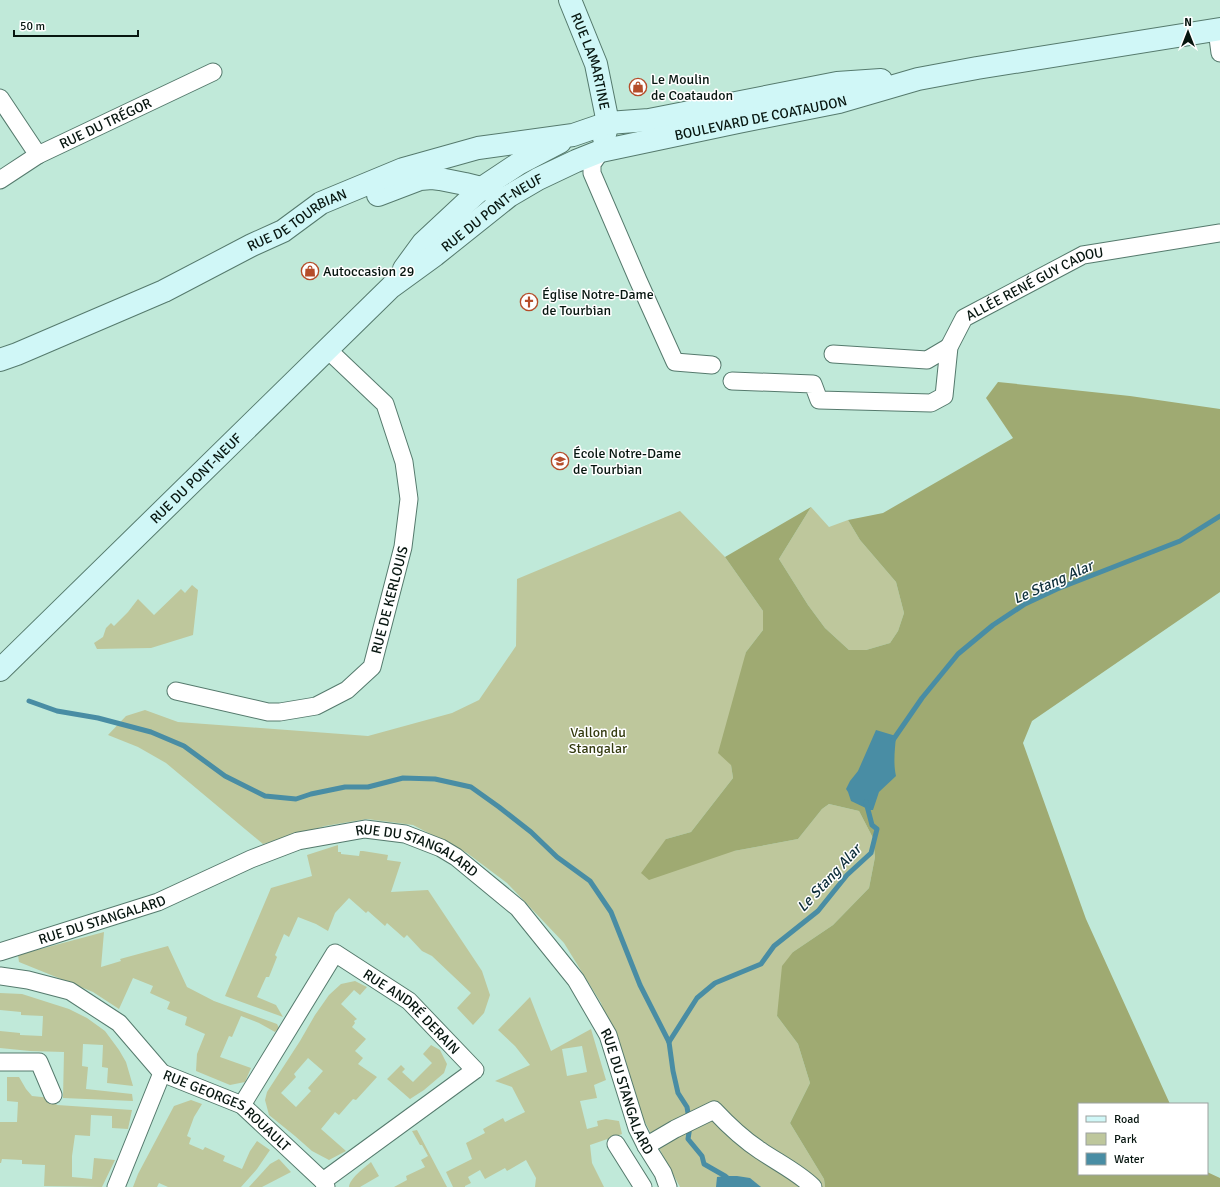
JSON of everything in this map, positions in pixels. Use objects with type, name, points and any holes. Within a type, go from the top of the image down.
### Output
[{"type":"main road","name":"RUE LAMARTINE","points":[[570,0],[596,64],[608,123]]},
{"type":"main road","name":"BOULEVARD DE COATAUDON","points":[[601,151],[731,123],[839,102],[918,79],[1219,29]]},
{"type":"main road","name":"BOULEVARD DE COATAUDON","points":[[608,123],[649,120],[837,83],[918,79]]},
{"type":"main road","name":"RUE DE TOURBIAN","points":[[0,360],[164,292],[283,230],[321,203],[403,169],[478,148],[573,134],[608,123]]},
{"type":"main road","points":[[601,151],[608,123]]},
{"type":"main road","name":"RUE DU PONT-NEUF","points":[[391,287],[423,243],[482,188],[518,164],[573,134]]},
{"type":"main road","name":"RUE DU PONT-NEUF","points":[[0,670],[391,287],[509,196],[538,179],[601,151]]},
{"type":"main road","points":[[283,230],[420,179],[440,179],[482,188],[509,196]]},
{"type":"main road","points":[[440,179],[449,191],[451,216]]},
{"type":"street","points":[[1219,29],[1220,53]]},
{"type":"street","name":"RUE DU TRÉGOR","points":[[0,180],[38,155],[213,72]]},
{"type":"street","points":[[0,98],[38,155]]},
{"type":"street","points":[[601,151],[592,164],[592,173],[638,280],[676,362],[712,365]]},
{"type":"street","name":"ALLÉE RENÉ GUY CADOU","points":[[732,381],[813,384],[818,400],[931,403],[944,396],[949,347],[964,318],[1083,254],[1220,233]]},
{"type":"street","points":[[833,354],[927,360],[949,347]]},
{"type":"street","name":"RUE DE KERLOUIS","points":[[176,691],[268,712],[280,712],[316,706],[347,690],[372,667],[403,547],[409,499],[404,462],[385,404],[327,349]]},
{"type":"street","name":"RUE DU STANGALARD","points":[[0,950],[158,902],[251,859],[298,841],[365,829],[405,834],[441,848],[456,857],[518,908],[576,980],[608,1035],[637,1128],[646,1146],[663,1173],[668,1187]]},
{"type":"street","name":"RUE ANDRÉ DERAIN","points":[[242,1105],[335,953],[409,1001],[475,1070],[325,1184]]},
{"type":"street","name":"RUE GEORGES ROUAULT","points":[[0,976],[28,980],[70,991],[119,1023],[162,1073],[242,1105],[325,1184]]},
{"type":"street","points":[[0,1062],[39,1062],[53,1095]]},
{"type":"street","points":[[116,1187],[162,1073]]},
{"type":"street","points":[[646,1146],[675,1129],[708,1113],[727,1124],[760,1150],[812,1187]]},
{"type":"street","points":[[616,1144],[644,1187]]},
{"type":"green space","points":[[998,382],[1130,396],[1220,409],[1220,592],[1032,721],[1023,743],[1086,919],[1170,1103],[1078,1103],[1078,1175],[1208,1175],[1208,1172],[1220,1178],[1220,1187],[825,1187],[824,1179],[790,1123],[810,1083],[798,1044],[777,1016],[782,966],[793,952],[833,925],[869,888],[875,857],[873,838],[859,811],[829,804],[822,809],[798,839],[734,851],[649,880],[641,873],[666,839],[691,832],[733,778],[731,765],[718,753],[746,652],[763,630],[763,611],[725,557],[811,507],[779,559],[808,605],[825,628],[849,650],[866,650],[890,643],[898,631],[904,613],[896,582],[860,540],[848,520],[883,513],[1013,438],[986,398]]},
{"type":"green space","points":[[811,507],[829,527],[848,520],[860,540],[896,582],[904,613],[898,631],[890,643],[866,650],[849,650],[825,628],[808,605],[779,559]]},
{"type":"green space","name":"Vallon du Stangalar","points":[[680,511],[725,557],[763,611],[763,630],[746,652],[731,765],[733,778],[691,832],[666,839],[734,851],[798,839],[822,809],[829,804],[859,811],[873,838],[875,857],[869,888],[833,925],[793,952],[777,1016],[798,1044],[810,1083],[790,1123],[824,1179],[825,1187],[680,1187],[640,1113],[601,1003],[564,943],[507,883],[467,853],[413,825],[367,819],[325,826],[263,844],[166,763],[138,747],[108,735],[126,716],[145,710],[178,722],[368,736],[452,713],[479,700],[516,646],[517,579]]},
{"type":"green space","points":[[192,585],[198,590],[193,635],[151,648],[97,649],[94,643],[103,637],[106,628],[111,623],[114,626],[138,599],[154,615],[181,589],[185,593]]},
{"type":"green space","points":[[338,845],[338,852],[341,852],[341,854],[359,856],[360,851],[363,851],[388,855],[387,860],[401,862],[391,892],[428,890],[482,971],[490,995],[484,1013],[473,1025],[457,1008],[471,993],[432,956],[422,951],[407,935],[404,938],[387,923],[385,926],[368,911],[366,913],[349,898],[335,913],[328,931],[316,924],[298,917],[289,937],[284,934],[275,955],[277,957],[269,977],[266,977],[257,997],[276,1005],[283,1017],[225,996],[271,888],[312,876],[307,855]]},
{"type":"green space","points":[[104,932],[101,967],[121,961],[120,959],[168,946],[187,987],[214,1001],[277,1024],[279,1028],[275,1032],[259,1023],[241,1016],[232,1037],[229,1036],[220,1057],[251,1068],[245,1082],[230,1085],[196,1071],[197,1054],[205,1034],[185,1025],[187,1017],[167,1009],[170,1002],[150,993],[153,986],[133,978],[119,1009],[93,992],[19,962],[18,955]]},
{"type":"green space","points":[[355,981],[367,987],[360,995],[354,990],[341,1004],[357,1019],[354,1021],[355,1023],[352,1027],[366,1039],[355,1051],[363,1058],[358,1064],[377,1077],[356,1100],[353,1099],[339,1115],[335,1112],[321,1129],[346,1151],[329,1160],[312,1151],[269,1115],[265,1100],[267,1092],[315,1015],[329,995],[341,984]],"holes":[[[308,1058],[323,1071],[308,1088],[311,1091],[296,1107],[281,1093],[296,1077],[294,1074]]]},
{"type":"green space","points":[[0,993],[22,994],[69,1009],[87,1018],[105,1031],[126,1062],[133,1086],[107,1083],[108,1068],[102,1067],[103,1045],[83,1044],[82,1066],[88,1067],[86,1089],[132,1094],[133,1101],[63,1098],[64,1052],[0,1048],[0,1031],[20,1033],[20,1035],[42,1036],[43,1016],[21,1015],[21,1012],[0,1010]]},
{"type":"green space","points":[[530,997],[551,1051],[591,1029],[606,1080],[594,1085],[597,1098],[580,1101],[587,1129],[598,1126],[597,1121],[606,1119],[619,1121],[622,1134],[590,1145],[592,1163],[604,1187],[535,1187],[536,1178],[526,1160],[507,1171],[505,1168],[485,1179],[480,1170],[468,1177],[471,1183],[465,1187],[453,1187],[446,1172],[472,1159],[466,1143],[485,1133],[483,1129],[503,1118],[505,1122],[525,1112],[512,1087],[495,1081],[530,1065],[515,1046],[498,1030]],"holes":[[[582,1046],[587,1072],[567,1076],[562,1049]]]},
{"type":"green space","points":[[431,1045],[440,1050],[447,1064],[444,1073],[424,1090],[410,1099],[387,1079],[401,1065],[405,1069],[402,1072],[413,1082],[432,1063],[423,1054]]},
{"type":"green space","points":[[7,1077],[19,1077],[32,1096],[51,1098],[57,1105],[132,1110],[128,1129],[112,1128],[112,1116],[91,1115],[90,1136],[75,1135],[72,1156],[72,1177],[92,1179],[94,1158],[115,1160],[102,1187],[44,1186],[45,1165],[22,1164],[22,1160],[2,1159],[0,1163],[0,1122],[17,1122],[18,1102],[7,1101]]},
{"type":"green space","points":[[191,1100],[202,1104],[194,1117],[187,1136],[191,1138],[189,1144],[203,1150],[205,1147],[225,1156],[223,1161],[242,1169],[250,1151],[257,1141],[270,1150],[257,1169],[241,1187],[168,1187],[159,1183],[157,1187],[133,1187],[138,1174],[174,1106]]},
{"type":"green space","points":[[417,1130],[447,1187],[394,1187],[407,1180],[406,1176],[425,1167],[421,1160],[428,1156],[412,1131]]},
{"type":"green space","points":[[279,1159],[291,1172],[262,1187],[249,1187],[270,1164]]},
{"type":"green space","points":[[371,1162],[379,1176],[360,1187],[349,1187],[352,1180]]},
{"type":"water","points":[[876,730],[896,736],[894,761],[896,776],[879,792],[873,810],[870,810],[851,801],[846,789],[858,771]]},
{"type":"water","points":[[725,1176],[750,1178],[761,1187],[716,1187],[717,1177]]},
{"type":"waterway","name":"Le Stang Alar","points":[[893,740],[922,698],[958,654],[993,625],[1025,604],[1057,589],[1180,541],[1220,516]]},
{"type":"waterway","points":[[29,701],[57,711],[98,718],[151,732],[184,746],[225,776],[265,796],[296,799],[311,794],[345,787],[368,787],[403,778],[435,779],[471,787],[531,832],[557,857],[590,881],[611,912],[640,985],[669,1042],[678,1093],[687,1107],[689,1119]]},
{"type":"waterway","name":"Le Stang Alar","points":[[669,1042],[697,998],[715,983],[761,964],[774,946],[818,911],[847,875],[871,853],[877,829],[872,825],[866,802]]},
{"type":"waterway","name":"Le Stang Alar","points":[[690,1126],[688,1139],[702,1156],[704,1164],[725,1176],[738,1187]]},
{"type":"place","name":"Le Moulin de Coataudon","points":[[638,87]]},
{"type":"place","name":"Autoccasion 29","points":[[310,271]]},
{"type":"place","name":"Église Notre-Dame de Tourbian","points":[[529,302]]},
{"type":"place","name":"École Notre-Dame de Tourbian","points":[[560,461]]}]
